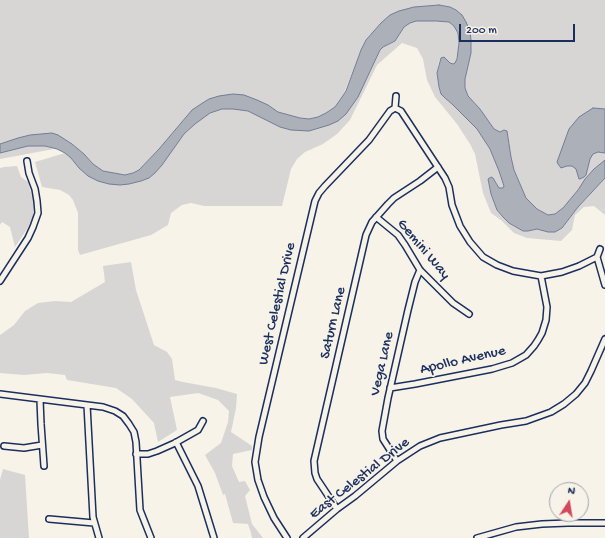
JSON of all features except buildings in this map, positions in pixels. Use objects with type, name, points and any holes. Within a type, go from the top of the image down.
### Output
[{"type":"street","points":[[396,96],[395,108],[401,111],[445,178],[449,187],[452,206],[460,226],[466,237],[483,257],[505,269],[541,276],[556,274],[574,268],[597,257]]},
{"type":"street","name":"West Celestial Drive","points":[[287,538],[274,518],[264,497],[258,480],[255,462],[259,436],[315,201],[324,186],[361,150],[373,136],[390,111],[395,108]]},
{"type":"street","points":[[0,280],[28,238],[34,227],[38,213],[35,189],[29,172],[27,160]]},
{"type":"street","name":"Saturn Lane","points":[[337,509],[317,479],[314,461],[366,235],[372,222],[394,198],[438,167]]},
{"type":"street","name":"Gemini Way","points":[[376,217],[398,235],[420,270],[453,303],[469,314]]},
{"type":"street","points":[[600,249],[597,257],[605,285]]},
{"type":"street","name":"Vega Lane","points":[[397,461],[383,439],[382,431],[390,388],[413,289],[420,270]]},
{"type":"street","name":"Apollo Avenue","points":[[390,388],[492,369],[512,363],[526,355],[542,334],[546,320],[547,306],[541,276]]},
{"type":"street","name":"East Celestial Drive","points":[[303,538],[397,461],[420,446],[433,440],[526,421],[558,408],[570,399],[585,383],[592,371],[605,339]]},
{"type":"street","points":[[0,394],[103,407],[111,409],[123,416],[134,432],[136,442],[140,510],[152,538]]},
{"type":"street","points":[[40,400],[44,466]]},
{"type":"street","points":[[87,405],[93,517],[99,538]]},
{"type":"street","points":[[136,454],[148,454],[176,442],[198,430],[203,421]]},
{"type":"street","points":[[176,442],[198,486],[214,538]]},
{"type":"street","points":[[4,446],[24,448],[42,445]]},
{"type":"street","points":[[49,519],[94,523]]},
{"type":"street","points":[[477,538],[516,528],[542,524],[605,524]]},
{"type":"shaded area","points":[[0,0],[605,0],[605,160],[594,169],[563,208],[555,214],[548,215],[537,209],[526,198],[514,170],[508,136],[494,129],[480,109],[468,96],[465,88],[465,79],[471,53],[462,15],[450,7],[439,5],[414,7],[381,23],[366,40],[340,100],[335,107],[318,117],[309,119],[300,118],[278,112],[268,105],[209,99],[192,110],[139,170],[125,175],[103,171],[93,164],[72,144],[8,141],[0,144]]},
{"type":"shaded area","points":[[439,5],[456,10],[462,15],[466,22],[470,31],[471,40],[471,53],[465,79],[465,88],[468,96],[480,109],[494,129],[500,132],[504,130],[507,131],[514,170],[526,198],[537,209],[548,215],[555,214],[563,208],[594,169],[605,160],[605,178],[578,207],[562,228],[555,232],[537,229],[523,231],[509,223],[497,210],[491,194],[488,179],[491,177],[493,178],[499,188],[503,188],[504,186],[490,149],[477,129],[441,94],[439,87],[437,73],[441,58],[444,57],[453,64],[457,59],[459,43],[458,33],[454,26],[449,22],[416,21],[404,27],[395,41],[380,50],[358,97],[346,114],[338,121],[309,131],[291,130],[280,127],[248,111],[222,109],[210,113],[195,124],[184,134],[155,173],[149,178],[141,181],[120,185],[98,181],[88,176],[65,153],[45,146],[28,146],[0,153],[0,144],[30,135],[52,133],[72,144],[93,164],[103,171],[125,175],[139,170],[192,110],[209,99],[233,94],[244,95],[268,105],[278,112],[300,118],[309,119],[318,117],[335,107],[340,100],[346,91],[366,40],[381,23],[390,15],[399,11],[414,7]]},
{"type":"shaded area","points":[[416,21],[449,22],[454,26],[458,33],[459,43],[455,63],[450,63],[446,59],[439,61],[437,73],[439,87],[441,94],[477,129],[490,149],[504,186],[503,188],[499,188],[496,182],[488,179],[488,181],[497,210],[503,217],[509,223],[523,231],[537,229],[555,232],[562,228],[578,207],[605,178],[605,215],[594,206],[584,207],[575,215],[572,230],[561,241],[527,238],[514,233],[491,213],[483,193],[475,154],[457,124],[435,97],[427,80],[423,59],[417,48],[402,43],[377,65],[350,120],[337,134],[323,144],[305,152],[297,159],[291,169],[282,206],[204,206],[191,203],[182,205],[171,213],[168,225],[151,235],[80,255],[78,250],[78,213],[73,200],[69,195],[60,190],[42,187],[35,162],[65,153],[79,168],[109,184],[129,184],[149,178],[155,173],[184,134],[202,118],[210,113],[222,109],[248,111],[261,117],[329,125],[370,72],[380,50],[395,41],[404,27]]},
{"type":"shaded area","points":[[593,108],[605,109],[605,153],[598,152],[593,154],[590,159],[586,175],[579,179],[576,169],[572,166],[561,168],[557,162],[569,129],[579,117]]},
{"type":"shaded area","points":[[28,146],[44,146],[54,149],[0,159],[0,153]]},
{"type":"shaded area","points":[[17,166],[21,177],[28,182],[34,203],[33,217],[15,247],[10,227],[2,222],[0,225],[0,168]]},
{"type":"shaded area","points":[[131,262],[136,290],[154,345],[167,352],[172,359],[175,380],[216,388],[237,394],[231,432],[252,446],[252,450],[233,454],[232,466],[239,482],[245,481],[250,490],[245,496],[252,524],[263,538],[252,538],[248,524],[233,523],[225,494],[223,495],[215,473],[205,455],[221,443],[228,422],[229,411],[218,400],[198,393],[170,397],[177,430],[158,442],[154,423],[132,399],[116,388],[67,380],[65,375],[47,373],[24,375],[0,373],[0,335],[14,325],[25,311],[38,303],[55,301],[71,302],[105,282],[103,266]]},
{"type":"shaded area","points":[[3,469],[25,475],[29,538],[0,538],[0,480]]}]
